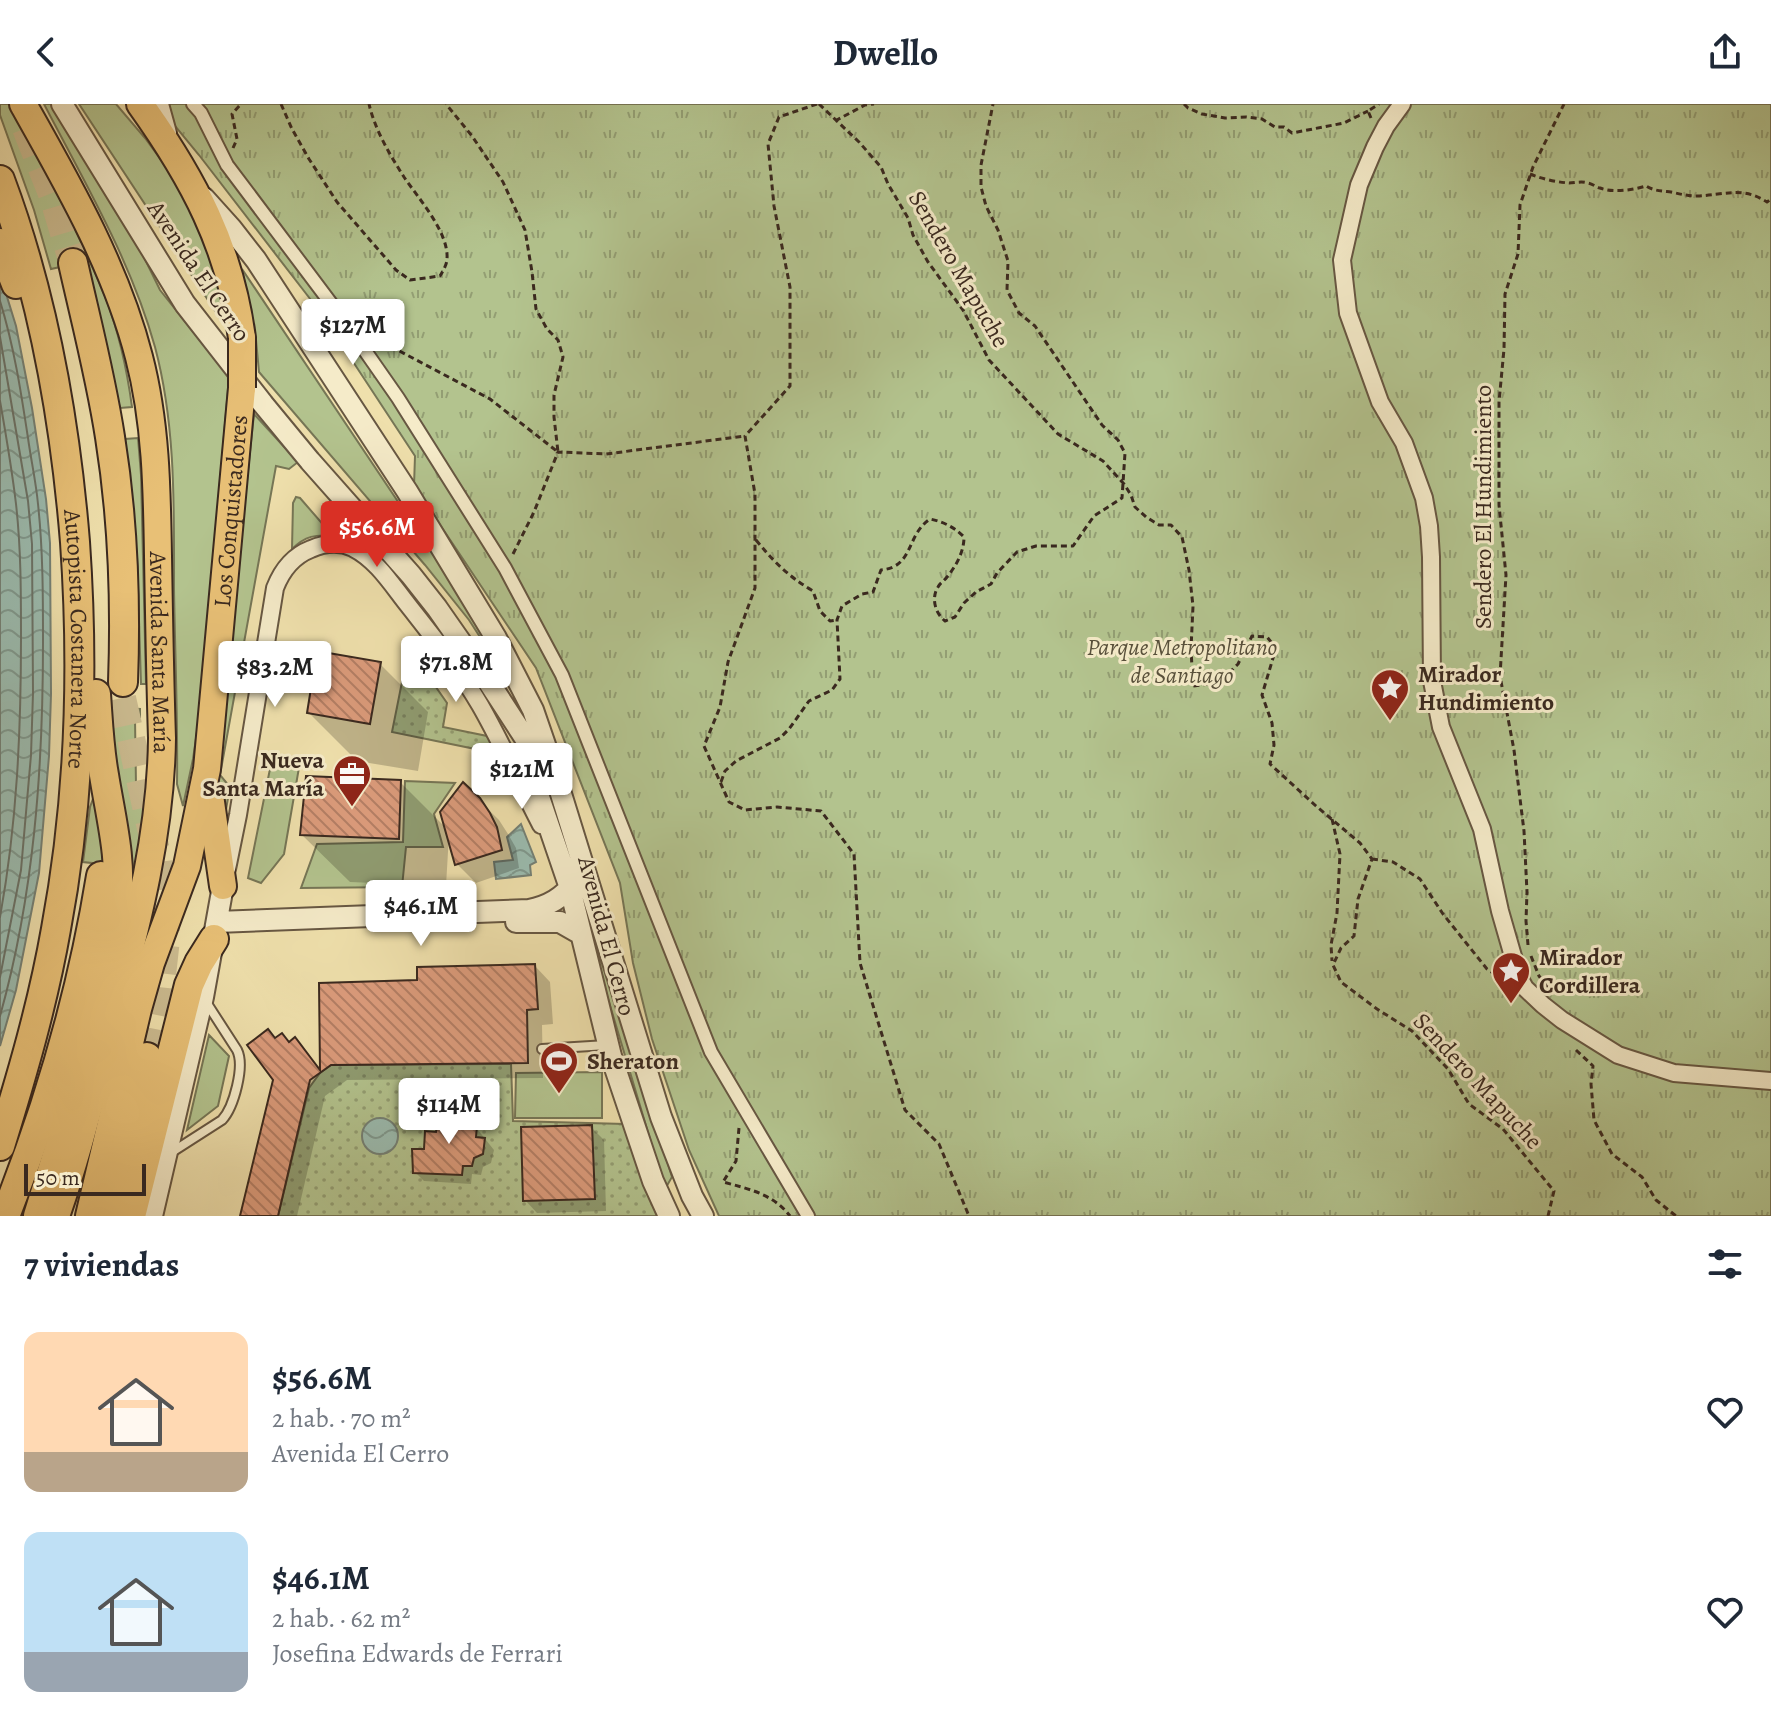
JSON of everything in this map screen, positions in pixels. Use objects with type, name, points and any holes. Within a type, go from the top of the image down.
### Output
[{"type":"highway","name":"Autopista Costanera Norte","points":[[0,180],[25,256],[55,385],[72,498],[80,648],[79,730],[70,839],[56,929],[33,1034],[0,1146]]},
{"type":"highway","points":[[0,243],[55,385]]},
{"type":"highway","name":"Autopista Costanera Norte","points":[[73,263],[111,439],[124,595],[123,682]]},
{"type":"highway","points":[[38,1216],[70,1111],[113,928],[119,888],[118,850],[104,776],[92,662],[77,575]]},
{"type":"highway","points":[[5,1216],[34,1142],[60,1056],[85,962],[101,876]]},
{"type":"highway","points":[[131,1216],[189,985],[215,930]]},
{"type":"highway","points":[[104,1216],[118,1179],[147,1057]]},
{"type":"main road","name":"Avenida Santa María","points":[[23,104],[78,206],[119,295],[133,335],[151,416],[156,485],[162,738],[157,821],[113,1016],[56,1216]]},
{"type":"main road","name":"Los Conquistadores","points":[[89,1216],[143,993],[187,866],[207,769],[242,388],[242,338],[229,273],[214,228],[173,150],[140,104]]},
{"type":"main road","points":[[207,769],[223,886]]},
{"type":"street","name":"Avenida El Cerro","points":[[62,104],[203,328],[310,461],[437,608],[536,755],[570,823]]},
{"type":"street","points":[[160,104],[173,150]]},
{"type":"street","points":[[193,104],[201,113],[227,165],[398,398],[505,568],[562,675],[711,1052],[808,1216]]},
{"type":"street","points":[[1402,104],[1380,136],[1359,185],[1342,260],[1348,313],[1380,402],[1404,443],[1424,498],[1431,557],[1432,681],[1441,727],[1482,829],[1519,977],[1525,988],[1562,1020],[1618,1055],[1674,1073],[1771,1081]]},
{"type":"street","points":[[193,186],[256,260],[407,491],[496,638],[533,710],[661,1117],[687,1185],[703,1216]]},
{"type":"street","name":"Los Conquistadores","points":[[152,1216],[203,997],[238,815],[275,588],[284,569],[307,550],[325,544],[355,549]]},
{"type":"street","name":"Avenida El Cerro","points":[[355,549],[385,575],[463,679],[491,725],[543,829],[558,851]]},
{"type":"street","name":"Avenida El Cerro","points":[[513,721],[570,888],[608,1045],[653,1181],[669,1216]]},
{"type":"street","points":[[215,930],[285,919],[529,910],[552,903],[562,896],[580,874],[583,864]]},
{"type":"street","points":[[285,919],[311,930],[547,921],[560,922],[581,934]]},
{"type":"lane","points":[[165,1157],[222,1120],[228,1113],[237,1080],[241,1057],[203,997]]},
{"type":"lane","points":[[542,1049],[608,1045]]},
{"type":"path","points":[[227,165],[237,139],[232,114],[241,104]]},
{"type":"path","points":[[281,104],[292,129],[337,202],[390,264],[410,280],[440,276],[447,261],[445,242],[383,140],[369,104]]},
{"type":"path","points":[[446,104],[503,182],[525,230],[536,309],[547,329],[558,340],[563,357],[554,395],[558,452],[534,512],[505,568]]},
{"type":"path","points":[[345,322],[490,399],[558,452],[606,454],[745,436],[790,386],[790,287],[774,206],[768,144],[779,117],[818,104]]},
{"type":"path","name":"Sendero Mapuche","points":[[818,104],[881,167],[908,218],[920,249],[963,310],[989,360],[1058,434],[1103,461],[1124,484],[1135,507],[1159,525],[1171,525],[1182,537],[1193,606],[1193,686],[1219,683],[1238,664],[1252,636],[1267,637],[1276,648],[1262,695],[1272,723],[1274,745],[1270,764],[1360,843],[1372,859],[1393,862],[1420,879],[1443,914],[1487,969],[1505,982],[1525,988]]},
{"type":"path","points":[[835,121],[865,105],[874,104]]},
{"type":"path","points":[[720,782],[725,771],[736,761],[780,738],[809,701],[832,690],[840,679],[837,620],[842,606],[862,594],[873,592],[881,570],[902,563],[921,525],[930,519],[954,528],[964,537],[964,547],[956,564],[936,589],[935,606],[945,621],[955,617],[976,592],[991,584],[1017,552],[1036,546],[1073,546],[1094,516],[1122,498],[1125,453],[1118,440],[1102,425],[1035,326],[1019,313],[1007,290],[1008,261],[981,187],[981,165],[993,104]]},
{"type":"path","points":[[1184,104],[1202,114],[1262,119],[1292,133],[1344,123],[1368,111]]},
{"type":"path","name":"Sendero El Hundimiento","points":[[1543,1005],[1549,993],[1547,984],[1539,976],[1528,951],[1524,831],[1514,750],[1500,676],[1506,575],[1499,505],[1499,402],[1505,294],[1518,254],[1520,205],[1530,174],[1564,104]]},
{"type":"path","points":[[1530,174],[1570,183],[1591,183],[1602,189],[1633,190],[1646,186],[1685,195],[1732,192],[1754,194],[1767,202],[1771,199]]},
{"type":"path","points":[[745,436],[755,494],[755,588],[728,662],[720,707],[704,746],[729,802],[745,810],[777,807],[821,811],[854,854],[860,963],[905,1110],[939,1144],[969,1216]]},
{"type":"path","points":[[755,538],[775,564],[813,591],[820,611],[830,621],[837,620]]},
{"type":"path","points":[[1332,819],[1340,854],[1337,913],[1331,945],[1333,965]]},
{"type":"path","points":[[1333,965],[1341,948],[1354,936],[1358,899],[1372,859]]},
{"type":"path","name":"Sendero Mapuche","points":[[1333,965],[1341,982],[1412,1031],[1448,1069],[1469,1104],[1503,1129],[1554,1191],[1548,1216]]},
{"type":"path","points":[[1568,1042],[1593,1066],[1594,1120],[1612,1154],[1642,1177],[1656,1200],[1676,1216]]},
{"type":"path","points":[[735,1093],[739,1129],[736,1161],[723,1182],[780,1203],[790,1216]]},
{"type":"green space","points":[[0,104],[9,104],[96,274],[119,338],[132,407],[120,408],[83,262],[51,269],[34,210],[0,115]]},
{"type":"green space","points":[[44,104],[53,104],[136,241],[160,290],[229,377],[201,704],[183,806],[177,784],[174,498],[162,377],[145,315],[120,253]]},
{"type":"green space","points":[[79,104],[116,104],[188,197],[221,277],[229,332]]},
{"type":"green space","name":"Parque Metropolitano de Santiago","points":[[157,104],[1771,104],[1771,1216],[719,1216],[689,1150],[652,1039],[633,963],[620,883],[536,668],[414,486],[415,456],[321,313]]},
{"type":"green space","points":[[242,269],[474,615],[511,685],[469,620],[425,565],[259,372]]},
{"type":"green space","points":[[254,414],[298,462],[289,469],[276,466],[220,775],[230,787],[225,815],[215,784]]},
{"type":"green space","points":[[138,438],[146,684],[141,684],[137,557],[125,439]]},
{"type":"green space","points":[[296,497],[333,536],[311,537],[292,549],[293,503]]},
{"type":"green space","points":[[408,652],[412,653],[447,703],[443,727],[487,736],[492,742],[490,752],[392,732]]},
{"type":"green space","points":[[124,708],[140,709],[140,717],[135,719],[136,785],[138,791],[145,793],[146,802],[132,884],[130,845],[108,741],[116,714]]},
{"type":"green space","points":[[301,756],[284,854],[261,883],[248,878],[272,759]]},
{"type":"green space","points":[[405,781],[455,783],[434,814],[443,847],[406,847],[402,887],[301,888],[317,844],[403,842]]},
{"type":"green space","points":[[97,788],[111,865],[83,862],[90,807]]},
{"type":"green space","points":[[582,890],[672,1177],[665,1189],[576,892]]},
{"type":"green space","points":[[209,1035],[229,1056],[218,1106],[187,1130]]},
{"type":"green space","points":[[511,1064],[513,1121],[625,1124],[663,1216],[278,1216],[309,1088],[320,1073],[331,1065]]},
{"type":"green space","name":"Sheraton","points":[[602,1072],[602,1118],[515,1118],[516,1073]]},
{"type":"water","points":[[0,274],[16,326],[46,499],[50,543],[51,694],[39,873],[16,990],[0,1046]]},
{"type":"water","points":[[521,824],[536,862],[530,865],[531,875],[496,879],[494,862],[513,860],[507,837]]},
{"type":"water","points":[[380,1118],[393,1123],[398,1136],[393,1149],[380,1154],[367,1149],[362,1136],[367,1123]]},
{"type":"building","points":[[317,651],[381,662],[370,724],[307,713]]},
{"type":"building","name":"Nueva Santa María","points":[[306,776],[401,780],[399,839],[300,835]]},
{"type":"building","points":[[463,782],[490,813],[502,850],[455,865],[440,812]]},
{"type":"building","points":[[535,964],[538,1009],[527,1010],[528,1063],[331,1065],[310,1080],[278,1216],[240,1216],[273,1080],[247,1045],[268,1029],[275,1038],[282,1033],[289,1042],[295,1037],[320,1070],[319,983],[417,980],[417,967]]},
{"type":"building","points":[[450,1107],[470,1109],[468,1126],[477,1126],[476,1137],[485,1138],[483,1154],[474,1158],[472,1166],[463,1166],[462,1175],[413,1173],[412,1149],[424,1149],[425,1131],[436,1132],[438,1122],[448,1123]]},
{"type":"building","points":[[592,1125],[595,1199],[523,1201],[521,1127]]},
{"type":"tunnel","points":[[26,128],[53,196],[73,263]]},
{"type":"tunnel","points":[[122,698],[158,860],[165,911],[166,939],[160,993],[147,1057]]},
{"type":"place","name":"Mirador Hundimiento","points":[[1390,722]]},
{"type":"place","name":"Nueva Santa María","points":[[352,808]]},
{"type":"place","name":"Mirador Cordillera","points":[[1511,1005]]},
{"type":"place","name":"Sheraton","points":[[559,1095]]}]
